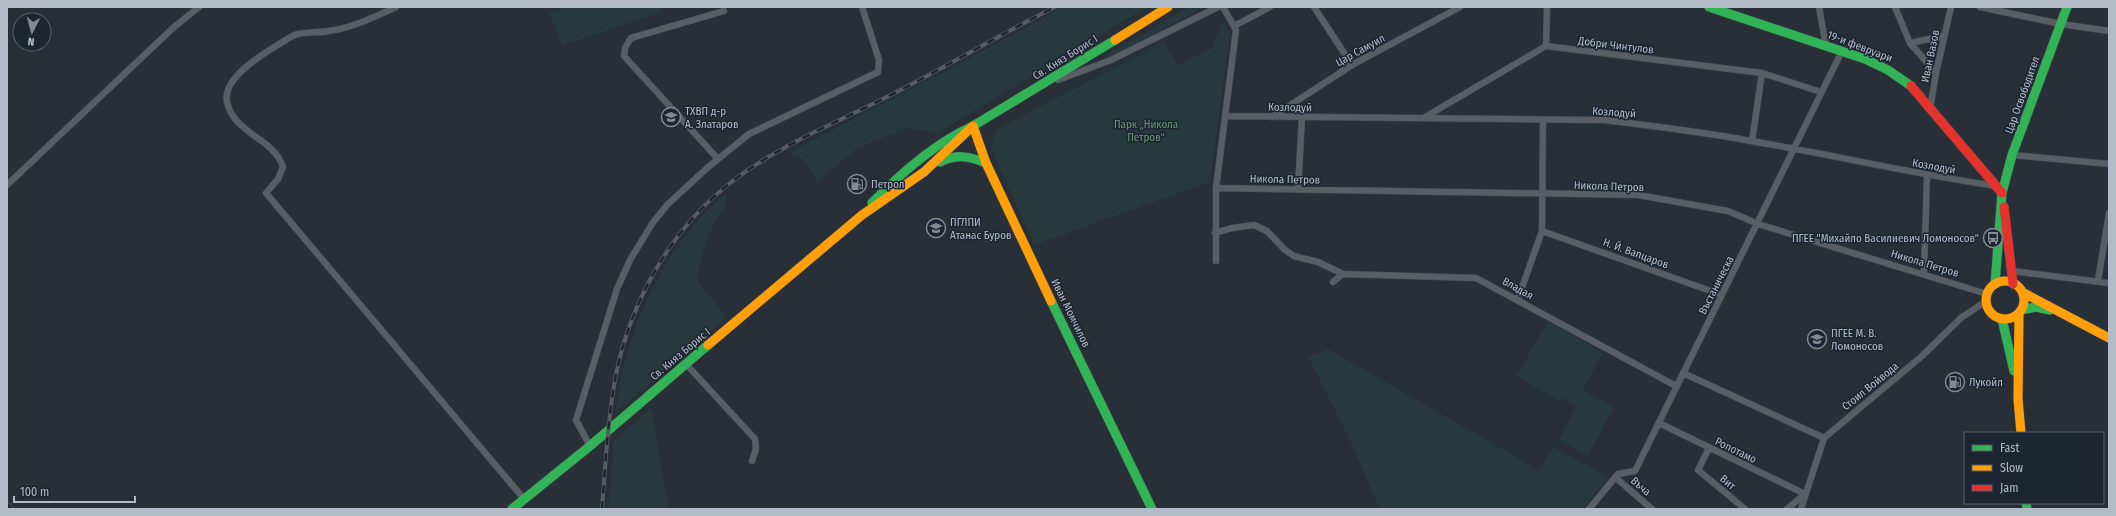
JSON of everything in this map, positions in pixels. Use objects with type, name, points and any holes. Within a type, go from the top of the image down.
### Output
[{"type":"street","points":[[7,185],[174,27],[199,7]]},
{"type":"street","points":[[396,7],[360,24],[328,31],[297,34],[251,61],[238,75],[230,87],[227,102],[234,116],[246,131],[273,148],[280,157],[283,166],[278,179],[266,193],[524,499]]},
{"type":"street","points":[[590,446],[576,420],[602,335],[622,278],[630,260],[652,224],[668,205],[718,159],[749,134],[878,72],[879,60],[862,7]]},
{"type":"street","name":"Св. Княз Борис I","points":[[862,215],[891,182],[951,136],[973,126],[1043,85],[1168,7]]},
{"type":"street","points":[[1043,85],[1111,60],[1218,7]]},
{"type":"street","points":[[1216,261],[1216,188],[1236,30],[1223,7]]},
{"type":"street","points":[[1234,26],[1270,7]]},
{"type":"street","points":[[1314,7],[1352,65]]},
{"type":"street","name":"Цар Самуил","points":[[1272,117],[1352,65],[1460,7]]},
{"type":"street","points":[[1424,118],[1546,46],[1546,7]]},
{"type":"street","name":"19-и февруари","points":[[1709,7],[1879,64],[1896,73],[1910,84],[1999,190]]},
{"type":"street","points":[[1820,7],[1826,46]]},
{"type":"street","points":[[1895,7],[1910,44],[1936,73]]},
{"type":"street","name":"Иван Вазов","points":[[1930,109],[1936,73],[1951,7]]},
{"type":"street","points":[[1980,7],[2061,24],[2109,31]]},
{"type":"street","name":"Цар Освободител","points":[[1995,284],[1999,219],[1999,190],[2067,7]]},
{"type":"street","points":[[718,159],[624,56],[625,48],[631,38],[724,11]]},
{"type":"street","points":[[1910,44],[1944,36]]},
{"type":"street","name":"Добри Чинтулов","points":[[1546,46],[1762,73],[1821,92]]},
{"type":"street","name":"Въстаническа","points":[[1589,509],[1618,474],[1635,471],[1842,51]]},
{"type":"street","points":[[1752,141],[1762,73]]},
{"type":"street","name":"Козлодуй","points":[[1225,116],[1604,120],[1666,127],[1752,141],[1999,190]]},
{"type":"street","points":[[1298,190],[1302,117]]},
{"type":"street","points":[[1518,299],[1542,231],[1543,120]]},
{"type":"street","name":"Св. Княз Борис I","points":[[512,509],[590,446],[862,215],[924,172],[956,144],[973,126]]},
{"type":"street","name":"Иван Момчилов","points":[[973,126],[986,163],[1152,509]]},
{"type":"street","points":[[924,172],[955,155],[968,156],[986,163]]},
{"type":"street","points":[[2012,155],[2109,164]]},
{"type":"street","points":[[1924,273],[1927,176]]},
{"type":"street","name":"Никола Петров","points":[[1216,188],[1638,195],[1728,211],[1758,224],[1924,273],[1986,298]]},
{"type":"street","name":"Цар Освободител","points":[[1999,190],[2013,284]]},
{"type":"street","points":[[2098,281],[2109,213]]},
{"type":"street","points":[[1215,234],[1232,228],[1254,225],[1267,231],[1284,250],[1294,256],[1318,262],[1343,274],[1333,282]]},
{"type":"street","name":"Н. Й. Вапцаров","points":[[1542,231],[1722,295]]},
{"type":"street","points":[[2012,271],[2109,283]]},
{"type":"street","name":"Владая","points":[[1343,274],[1476,278],[1518,299],[1676,386]]},
{"type":"street","points":[[2055,311],[2036,307],[2020,311],[2012,318],[2002,319],[1996,317],[1989,311],[1986,298],[1995,284],[2004,281],[2013,284],[2022,292],[2055,311],[2109,338]]},
{"type":"street","points":[[2018,398],[2020,311],[2024,298],[2022,292]]},
{"type":"street","name":"Стоил Войвода","points":[[1824,438],[1922,356],[1986,298]]},
{"type":"street","points":[[2002,319],[2008,341],[2018,398],[2021,432]]},
{"type":"street","points":[[686,364],[755,439],[756,449],[752,461]]},
{"type":"street","points":[[1683,373],[1824,438],[1800,509]]},
{"type":"street","name":"Ропотамо","points":[[1659,423],[1805,494]]},
{"type":"street","name":"Вит","points":[[1709,448],[1698,470],[1745,509]]},
{"type":"street","name":"Въча","points":[[1616,478],[1652,509]]},
{"type":"street","points":[[1788,509],[1805,494]]},
{"type":"green space","points":[[566,7],[660,7],[662,12],[562,46],[549,13]]},
{"type":"green space","points":[[1063,7],[1147,7],[937,133],[907,128],[856,149],[818,182],[803,159],[791,155],[790,152],[935,77]]},
{"type":"green space","points":[[1188,7],[1204,7],[1110,58],[1107,55]]},
{"type":"green space","name":"Парк „Никола Петров“","points":[[1223,20],[1230,33],[1210,182],[1034,245],[991,148],[995,130],[1164,42],[1177,65],[1212,48]]},
{"type":"green space","points":[[725,193],[727,203],[715,222],[707,240],[697,280],[727,317],[615,414],[620,382],[628,351],[650,293],[664,266],[682,241],[702,216]]},
{"type":"green space","points":[[1548,321],[1603,353],[1583,390],[1614,407],[1588,456],[1559,440],[1576,406],[1562,397],[1559,401],[1516,376]]},
{"type":"green space","points":[[1328,349],[1539,470],[1553,447],[1609,477],[1582,509],[1380,509],[1345,430],[1308,357]]},
{"type":"green space","points":[[651,408],[669,509],[608,509],[614,440]]},
{"type":"railway","points":[[602,509],[613,392],[619,361],[628,331],[639,302],[653,274],[670,247],[689,223],[710,200],[734,180],[769,157],[807,136],[905,88],[1055,7]]},
{"type":"railway","points":[[7,504],[12,509]]},
{"type":"traffic: fast","points":[[1709,7],[1865,59],[1888,70],[1911,86]]},
{"type":"traffic: fast","points":[[1995,284],[2002,193],[2012,155],[2067,7]]},
{"type":"traffic: fast","points":[[872,203],[907,170],[945,141],[973,126],[1115,40]]},
{"type":"traffic: fast","points":[[940,162],[957,157],[968,157],[986,163]]},
{"type":"traffic: fast","points":[[1051,301],[1152,509]]},
{"type":"traffic: fast","points":[[2021,310],[2036,307],[2050,310]]},
{"type":"traffic: fast","points":[[2002,319],[2014,371]]},
{"type":"traffic: fast","points":[[512,509],[590,446],[708,345]]},
{"type":"traffic: fast","points":[[2026,504],[2027,509]]},
{"type":"traffic: slow","points":[[1115,40],[1168,7]]},
{"type":"traffic: slow","points":[[973,126],[986,163],[1051,301]]},
{"type":"traffic: slow","points":[[708,345],[862,215],[924,172],[973,126]]},
{"type":"traffic: slow","points":[[2005,281],[2015,284],[2021,290],[2024,300],[2021,310],[2015,316],[2005,319],[1995,316],[1989,310],[1986,300],[1989,290],[1995,284],[2005,281]]},
{"type":"traffic: slow","points":[[2022,292],[2109,338]]},
{"type":"traffic: slow","points":[[2019,313],[2018,399],[2021,432]]},
{"type":"traffic: jam","points":[[1911,86],[2002,193]]},
{"type":"traffic: jam","points":[[2004,207],[2013,284]]},
{"type":"place","name":"ТХВП д-р А. Златаров","points":[[671,117]]},
{"type":"place","name":"Петрол","points":[[857,184]]},
{"type":"place","name":"ПГЛПИ Атанас Буров","points":[[936,228]]},
{"type":"place","name":"ПГЕЕ \"Михайло Василиевич Ломоносов\"","points":[[1993,238]]},
{"type":"place","name":"ПГЕЕ М. В. Ломоносов","points":[[1817,339]]},
{"type":"place","name":"Лукойл","points":[[1955,382]]}]
